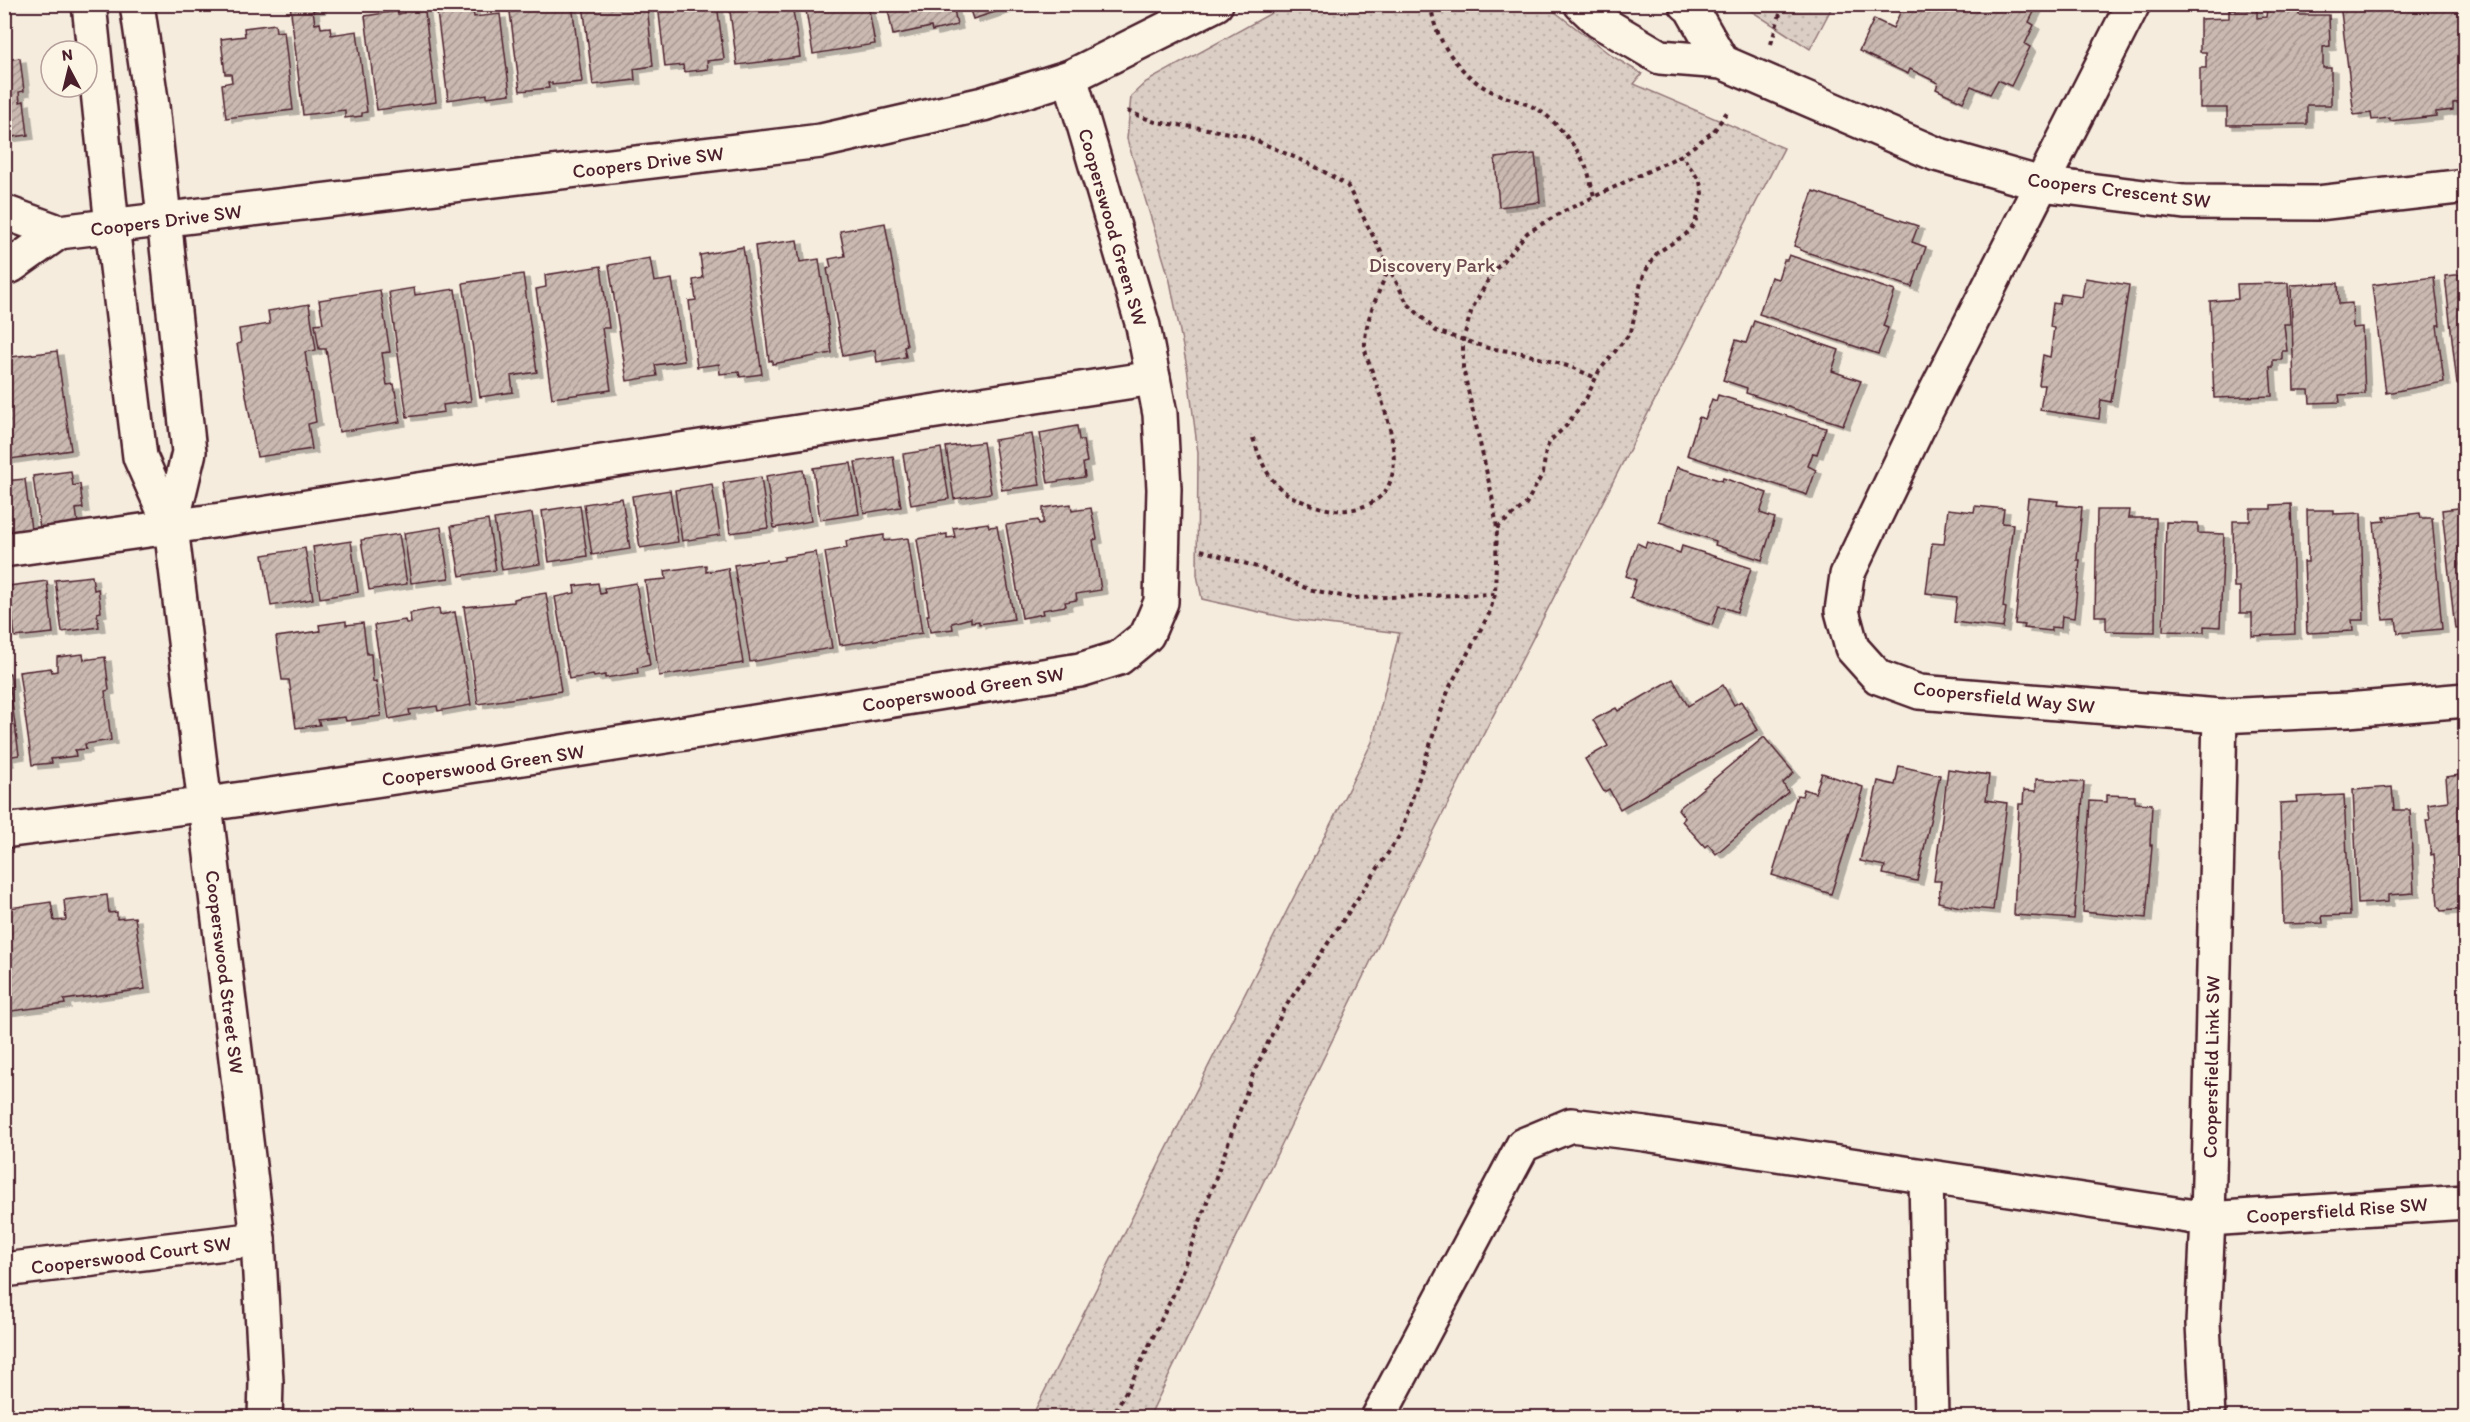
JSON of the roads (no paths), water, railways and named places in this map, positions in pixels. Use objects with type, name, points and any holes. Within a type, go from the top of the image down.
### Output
[{"type":"street","name":"Cooperswood Street SW","points":[[89,4],[112,226],[140,457],[171,527],[258,1239],[266,1382],[265,1418]]},
{"type":"street","name":"Cooperswood Street SW","points":[[136,4],[152,106],[189,452],[171,527]]},
{"type":"street","name":"Coopers Drive SW","points":[[4,212],[58,232],[820,141],[983,104],[1070,77],[1216,4]]},
{"type":"street","name":"Coopers Crescent SW","points":[[1581,4],[1599,21],[1659,57],[1722,62],[1936,154],[2041,184],[2184,202],[2318,202],[2466,186]]},
{"type":"street","points":[[1686,4],[1691,8],[1722,62]]},
{"type":"street","name":"Coopersfield Way SW","points":[[2133,4],[1920,423],[1847,575],[1842,611],[1852,648],[1878,677],[1919,692],[2220,716],[2347,710],[2466,700]]},
{"type":"street","name":"Cooperswood Green SW","points":[[4,831],[204,806],[669,737],[1080,670],[1119,658],[1147,635],[1161,602],[1164,489],[1160,414],[1143,326],[1070,77]]},
{"type":"street","name":"Coopers Drive SW","points":[[4,266],[11,266],[58,232]]},
{"type":"street","points":[[4,550],[171,527],[1153,378]]},
{"type":"street","name":"Coopersfield Link SW","points":[[2208,1418],[2203,1324],[2208,1219],[2220,716]]},
{"type":"street","name":"Coopersfield Rise SW","points":[[1378,1418],[1523,1145],[1571,1125],[1645,1134],[2208,1219],[2466,1202]]},
{"type":"street","points":[[1926,1177],[1931,1418]]},
{"type":"street","name":"Cooperswood Court SW","points":[[4,1270],[258,1239]]},
{"type":"park label","name":"Discovery Park","points":[[1432,265]]}]
